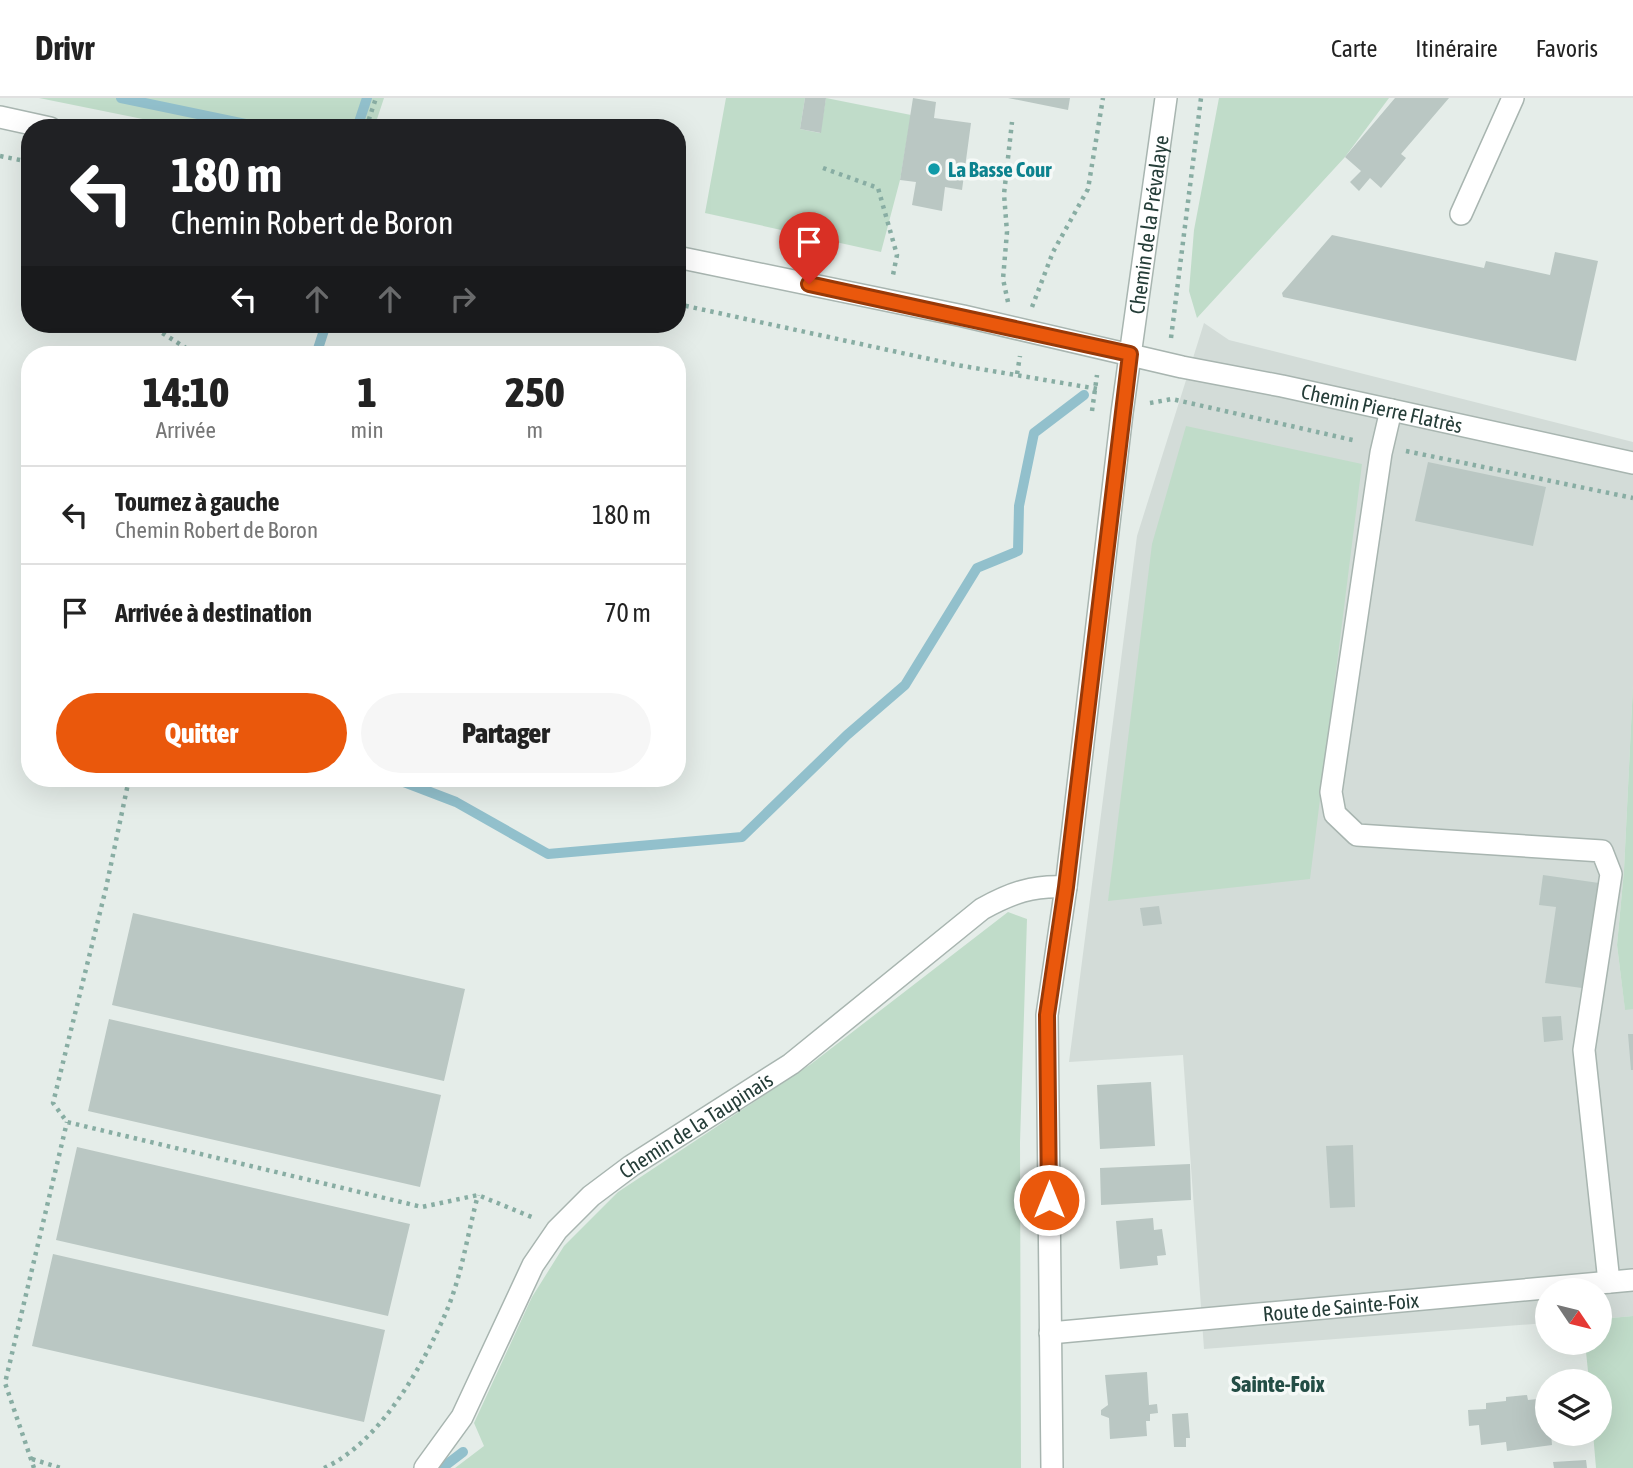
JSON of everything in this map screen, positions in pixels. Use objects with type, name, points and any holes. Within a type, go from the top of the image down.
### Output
[{"type":"street","name":"Chemin de la Prévalaye","points":[[1130,354],[1166,98]]},
{"type":"street","points":[[1461,214],[1513,98]]},
{"type":"street","points":[[0,117],[21,122]]},
{"type":"street","name":"Chemin Pierre Flatrès","points":[[686,259],[889,300],[1633,463]]},
{"type":"street","points":[[1052,1468],[1047,1015],[1066,887],[1130,354]]},
{"type":"street","points":[[1391,410],[1381,453],[1332,792],[1335,814],[1357,835],[1602,850],[1611,874],[1584,1050],[1609,1278]]},
{"type":"street","name":"Chemin de la Taupinais","points":[[425,1468],[463,1417],[527,1277],[557,1230],[592,1196],[631,1166],[791,1064],[982,909],[1012,893],[1039,886],[1066,887]]},
{"type":"street","name":"Route de Sainte-Foix","points":[[1612,1282],[1633,1280]]},
{"type":"street","name":"Route de Sainte-Foix","points":[[1050,1333],[1535,1289]]},
{"type":"path","points":[[369,119],[376,98]]},
{"type":"path","points":[[1032,306],[1053,251],[1088,189],[1103,98]]},
{"type":"path","points":[[1168,363],[1201,98]]},
{"type":"path","points":[[1012,122],[1004,194],[1007,232],[1003,279],[1013,327]]},
{"type":"path","points":[[0,156],[21,160]]},
{"type":"path","points":[[823,168],[878,188],[897,256],[889,300]]},
{"type":"path","points":[[686,305],[957,365],[1125,395]]},
{"type":"path","points":[[162,333],[183,346]]},
{"type":"path","points":[[127,787],[106,888],[53,1103],[67,1122],[422,1207],[478,1195],[521,1211],[557,1230]]},
{"type":"path","points":[[34,1468],[5,1383],[67,1122]]},
{"type":"path","points":[[324,1468],[345,1459],[401,1398],[447,1309],[478,1195]]},
{"type":"path","points":[[32,1458],[61,1468]]},
{"type":"shaded area","points":[[1204,323],[1229,340],[1633,442],[1633,685],[1624,870],[1617,945],[1625,1009],[1633,1009],[1633,1316],[1612,1318],[1612,1278],[1535,1278],[1535,1324],[1204,1349],[1183,1055],[1069,1062],[1137,536]]},
{"type":"green space","points":[[39,98],[384,98],[377,119],[143,119]]},
{"type":"green space","name":"La Basse Cour","points":[[726,98],[805,98],[800,129],[820,133],[826,98],[911,115],[900,180],[881,252],[705,213]]},
{"type":"green space","points":[[1219,98],[1389,98],[1345,157],[1197,318],[1189,291],[1194,230]]},
{"type":"green space","points":[[1186,426],[1362,464],[1310,879],[1108,901],[1152,544]]},
{"type":"green space","points":[[1633,685],[1633,1009],[1625,1010],[1617,945],[1624,870]]},
{"type":"green space","points":[[1008,912],[1027,919],[1020,1142],[1021,1468],[455,1468],[484,1446],[474,1423],[532,1297],[564,1246],[618,1192],[811,1064]]},
{"type":"green space","points":[[1633,1316],[1633,1468],[1596,1468],[1594,1446],[1612,1446],[1612,1369],[1588,1369],[1586,1355],[1612,1355],[1612,1318]]},
{"type":"building","points":[[805,98],[826,98],[821,133],[800,129]]},
{"type":"building","name":"La Basse Cour","points":[[913,98],[936,102],[934,118],[971,123],[962,190],[945,187],[942,211],[912,205],[916,182],[900,180]]},
{"type":"building","points":[[1008,98],[1070,98],[1068,110]]},
{"type":"building","points":[[1395,98],[1449,98],[1401,154],[1406,158],[1381,188],[1370,178],[1359,191],[1350,182],[1361,171],[1345,157]]},
{"type":"building","points":[[1332,235],[1484,268],[1486,261],[1550,275],[1555,252],[1598,261],[1576,361],[1283,297],[1282,293]]},
{"type":"building","points":[[1428,462],[1546,487],[1533,546],[1415,521]]},
{"type":"building","points":[[1543,875],[1599,883],[1582,988],[1545,983],[1556,907],[1539,905]]},
{"type":"building","points":[[1159,906],[1162,924],[1143,926],[1140,908]]},
{"type":"building","points":[[133,913],[465,989],[444,1081],[112,1005]]},
{"type":"building","points":[[1561,1016],[1563,1040],[1544,1042],[1542,1017]]},
{"type":"building","points":[[109,1019],[441,1095],[420,1187],[88,1111]]},
{"type":"building","points":[[1628,1034],[1633,1034],[1633,1070],[1631,1070]]},
{"type":"building","points":[[1151,1082],[1155,1146],[1100,1149],[1097,1085]]},
{"type":"building","points":[[1353,1145],[1355,1207],[1330,1208],[1326,1146]]},
{"type":"building","points":[[77,1147],[410,1224],[388,1316],[56,1240]]},
{"type":"building","points":[[1190,1164],[1191,1200],[1101,1205],[1100,1168]]},
{"type":"building","points":[[1153,1218],[1154,1230],[1162,1229],[1166,1255],[1157,1256],[1158,1265],[1120,1269],[1116,1221]]},
{"type":"building","points":[[53,1254],[385,1330],[364,1422],[32,1346]]},
{"type":"building","points":[[1147,1372],[1149,1405],[1157,1404],[1158,1413],[1150,1414],[1150,1421],[1146,1421],[1147,1436],[1110,1439],[1109,1418],[1101,1415],[1101,1410],[1108,1405],[1105,1375]]},
{"type":"building","points":[[1527,1395],[1528,1400],[1535,1399],[1535,1446],[1544,1446],[1507,1451],[1506,1442],[1481,1445],[1479,1425],[1469,1426],[1468,1410],[1486,1409],[1486,1403],[1506,1401],[1506,1397]]},
{"type":"building","points":[[1188,1413],[1190,1438],[1186,1438],[1186,1447],[1174,1447],[1172,1414]]},
{"type":"building","points":[[1586,1460],[1587,1468],[1554,1468],[1553,1462]]},
{"type":"waterway","points":[[121,98],[222,119]]},
{"type":"waterway","points":[[360,119],[367,98]]},
{"type":"waterway","points":[[319,346],[323,333]]},
{"type":"waterway","points":[[417,787],[456,802],[548,854],[742,837],[847,735],[905,685],[977,568],[1018,551],[1019,506],[1034,433],[1084,395]]},
{"type":"waterway","points":[[442,1468],[463,1452]]},
{"type":"place","name":"La Basse Cour","points":[[934,169]]},
{"type":"district","name":"Sainte-Foix","points":[[1278,1384]]},
{"type":"route","points":[[809,284],[1130,354],[1066,887],[1047,1015],[1049,1200]]}]
